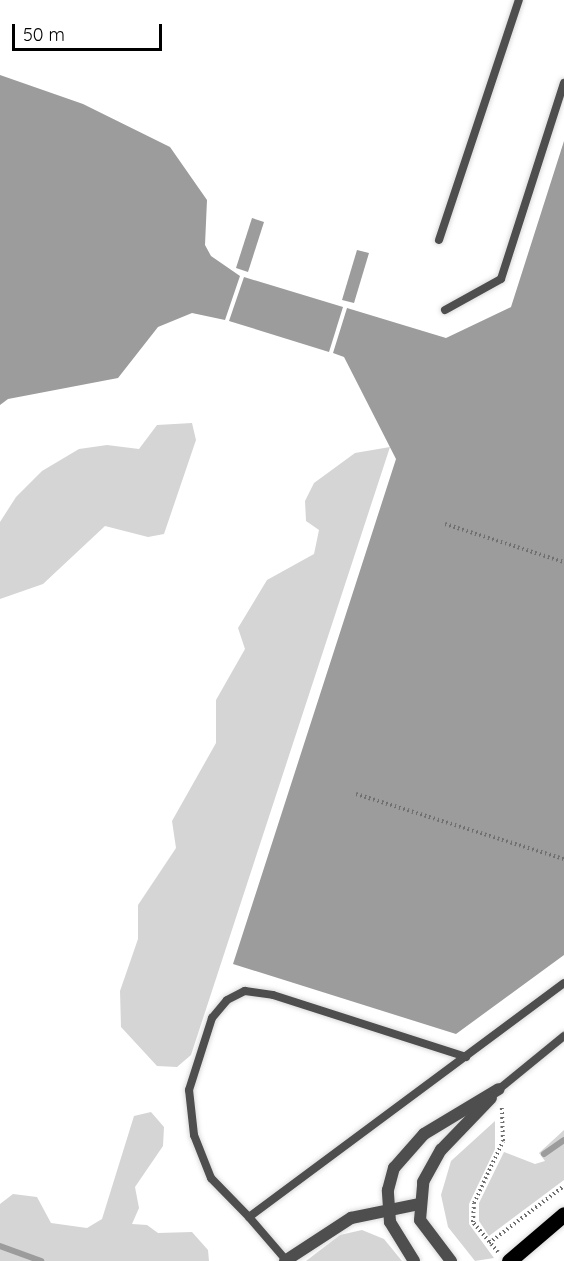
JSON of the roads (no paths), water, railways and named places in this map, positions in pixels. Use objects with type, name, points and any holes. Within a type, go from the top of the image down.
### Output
[{"type":"main road","points":[[509,1261],[564,1214]]},
{"type":"street","points":[[451,1261],[424,1229],[419,1204],[434,1159],[499,1089]]},
{"type":"street","points":[[414,1261],[395,1233],[388,1209],[390,1179],[405,1151],[434,1127],[499,1089]]},
{"type":"street","points":[[286,1261],[338,1224],[388,1209],[419,1204]]},
{"type":"lane","points":[[439,240],[519,0]]},
{"type":"lane","points":[[445,310],[501,279],[564,83]]},
{"type":"lane","points":[[249,1217],[564,983]]},
{"type":"lane","points":[[286,1261],[249,1217],[211,1178],[194,1135],[189,1090],[212,1018],[227,1000],[245,991],[273,995],[466,1057]]},
{"type":"lane","points":[[499,1089],[564,1036]]},
{"type":"waterway","points":[[544,1154],[564,1140]]},
{"type":"waterway","points":[[0,1246],[41,1261]]}]
